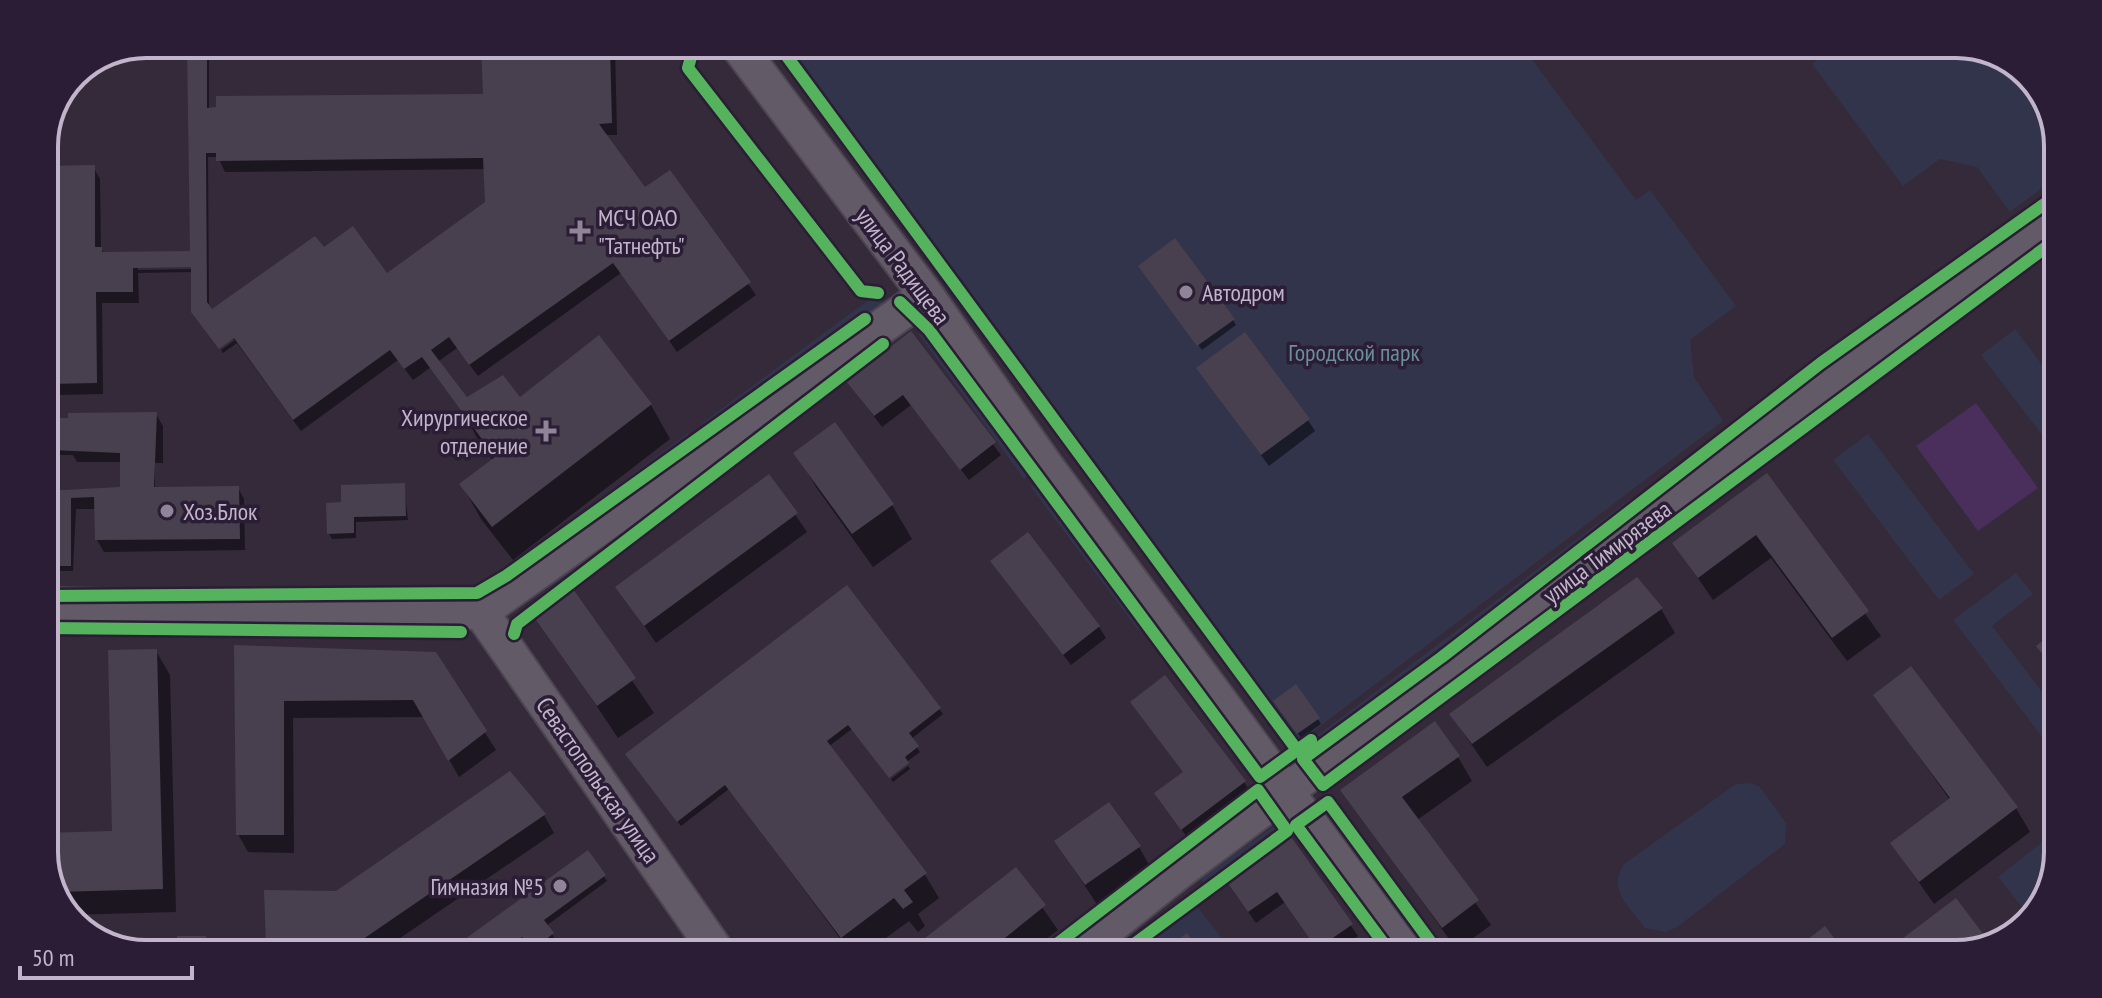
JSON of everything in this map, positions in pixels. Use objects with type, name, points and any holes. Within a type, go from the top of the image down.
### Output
[{"type":"street","name":"улица Радищева","points":[[747,58],[926,295],[1043,462],[1396,940]]},
{"type":"street","name":"улица Тимирязева","points":[[1094,940],[2044,224]]},
{"type":"street","points":[[58,605],[481,612],[926,295]]},
{"type":"street","name":"Севастопольская улица","points":[[481,612],[709,940]]},
{"type":"green space","name":"Городской парк","points":[[794,58],[1531,58],[1636,200],[1650,190],[1736,306],[1690,340],[1694,377],[1723,421],[1299,742]]},
{"type":"green space","points":[[1820,58],[1956,58],[1990,65],[2014,80],[2035,107],[2044,140],[2044,187],[2010,212],[1977,167],[1940,159],[1903,186],[1812,64]]},
{"type":"green space","points":[[878,293],[884,305],[709,431],[701,424]]},
{"type":"green space","points":[[2015,329],[2044,367],[2044,438],[1981,355]]},
{"type":"green space","points":[[929,330],[1032,472],[1024,479],[918,333]]},
{"type":"green space","points":[[688,433],[692,443],[506,576],[504,569]]},
{"type":"green space","points":[[1868,434],[1974,574],[1939,600],[1833,460]]},
{"type":"green space","points":[[1040,484],[1143,623],[1139,631],[1030,486]]},
{"type":"green space","points":[[1630,499],[1636,507],[1303,759],[1297,751]]},
{"type":"green space","points":[[576,566],[582,575],[517,624],[514,616]]},
{"type":"green space","points":[[2016,573],[2033,594],[1992,626],[2044,694],[2044,739],[1953,620]]},
{"type":"green space","points":[[1750,783],[1760,787],[1786,823],[1785,844],[1677,927],[1666,932],[1645,928],[1619,890],[1619,873],[1624,864],[1736,784]]},
{"type":"green space","points":[[1332,799],[1436,940],[1429,940],[1328,802]]},
{"type":"green space","points":[[1274,826],[1281,836],[1203,892],[1202,878]]},
{"type":"green space","points":[[2044,841],[2037,886],[2023,909],[1998,877]]},
{"type":"green space","points":[[1192,900],[1223,940],[1192,940],[1187,933],[1178,940],[1139,940]]},
{"type":"shaded area","points":[[1976,403],[2038,488],[1978,531],[1916,446]]},
{"type":"building","name":"МСЧ ОАО \"Татнефть\"","points":[[187,58],[207,58],[207,108],[216,107],[216,96],[483,94],[482,58],[610,58],[612,123],[599,124],[645,187],[670,170],[751,282],[669,341],[613,263],[469,365],[449,337],[431,350],[467,397],[503,375],[520,397],[599,335],[652,404],[492,527],[459,484],[495,457],[422,357],[404,369],[390,350],[293,420],[234,338],[219,349],[191,312],[191,267],[133,268],[133,292],[96,292],[97,383],[58,384],[58,166],[95,165],[95,247],[102,247],[102,252],[190,251]],"holes":[[[206,153],[216,153],[216,161],[483,158],[485,202],[387,273],[353,226],[324,247],[315,236],[212,309],[207,302]]]},
{"type":"building","name":"Автодром","points":[[1175,238],[1235,319],[1197,346],[1138,266]]},
{"type":"building","points":[[911,331],[996,442],[960,470],[903,395],[874,416],[846,381]]},
{"type":"building","points":[[1245,332],[1310,419],[1261,455],[1196,368]]},
{"type":"building","points":[[157,412],[154,487],[239,486],[240,539],[95,540],[94,497],[71,498],[71,566],[58,566],[58,490],[120,487],[120,453],[58,450],[58,418],[68,418],[68,413]]},
{"type":"building","points":[[835,422],[894,504],[852,534],[793,453]]},
{"type":"building","points":[[1767,473],[1869,611],[1832,638],[1756,535],[1698,578],[1672,543]]},
{"type":"building","points":[[769,474],[798,513],[644,626],[615,587]]},
{"type":"building","points":[[405,483],[406,516],[354,517],[354,533],[327,534],[326,503],[341,502],[341,485]]},
{"type":"building","points":[[1028,532],[1100,626],[1063,655],[990,561]]},
{"type":"building","points":[[1637,577],[1663,608],[1472,744],[1449,714]]},
{"type":"building","points":[[847,585],[941,708],[909,733],[919,746],[905,757],[909,763],[889,778],[848,725],[827,741],[927,873],[904,890],[913,902],[903,909],[894,898],[841,938],[725,785],[677,822],[625,754]]},
{"type":"building","points":[[573,589],[636,678],[597,706],[534,617]]},
{"type":"building","points":[[2044,640],[2044,656],[2036,646]]},
{"type":"building","points":[[234,645],[436,652],[487,731],[448,761],[413,700],[284,701],[284,835],[236,835]]},
{"type":"building","points":[[157,649],[163,889],[68,892],[60,869],[58,833],[112,831],[108,650]]},
{"type":"building","points":[[1911,666],[2018,807],[1919,882],[1890,843],[1950,798],[1873,695]]},
{"type":"building","points":[[1165,675],[1246,781],[1181,830],[1154,793],[1183,772],[1130,702]]},
{"type":"building","points":[[1296,684],[1320,718],[1297,734],[1273,701]]},
{"type":"building","points":[[1435,721],[1460,756],[1402,797],[1479,900],[1442,928],[1340,790]]},
{"type":"building","points":[[510,771],[546,814],[362,940],[266,940],[264,890],[336,891]]},
{"type":"building","points":[[1109,802],[1141,846],[1085,885],[1054,841]]},
{"type":"building","points":[[1289,834],[1353,924],[1330,940],[1311,940],[1277,892],[1248,912],[1225,879]]},
{"type":"building","points":[[588,850],[606,875],[544,920],[554,933],[545,940],[524,940],[522,937],[518,940],[464,940]]},
{"type":"building","points":[[1016,867],[1046,905],[1002,940],[923,940]]},
{"type":"building","points":[[1956,898],[1984,935],[1956,940],[1900,940]]},
{"type":"building","points":[[1825,926],[1836,940],[1807,940]]},
{"type":"building","points":[[1187,933],[1192,940],[1178,940]]},
{"type":"building","points":[[177,936],[206,936],[206,940],[177,940]]},
{"type":"cycle path","points":[[691,58],[688,68],[861,291],[878,293]]},
{"type":"cycle path","points":[[788,58],[1297,750]]},
{"type":"cycle path","points":[[2044,204],[1821,363],[1442,657],[1303,759],[1323,785],[2044,249]]},
{"type":"cycle path","points":[[900,302],[929,330],[1260,777],[1311,740]]},
{"type":"cycle path","points":[[58,596],[477,593],[506,576],[865,319]]},
{"type":"cycle path","points":[[514,634],[517,624],[883,344]]},
{"type":"cycle path","points":[[58,628],[461,632]]},
{"type":"cycle path","points":[[1062,940],[1258,790],[1287,831],[1140,940]]},
{"type":"cycle path","points":[[1381,940],[1296,825],[1328,802],[1429,940]]},
{"type":"place","name":"МСЧ ОАО \"Татнефть\"","points":[[580,231]]},
{"type":"place","name":"Автодром","points":[[1186,292]]},
{"type":"place","name":"Хирургическое отделение","points":[[546,431]]},
{"type":"place","name":"Хоз.Блок","points":[[167,511]]},
{"type":"place","name":"Гимназия №5","points":[[560,886]]}]
